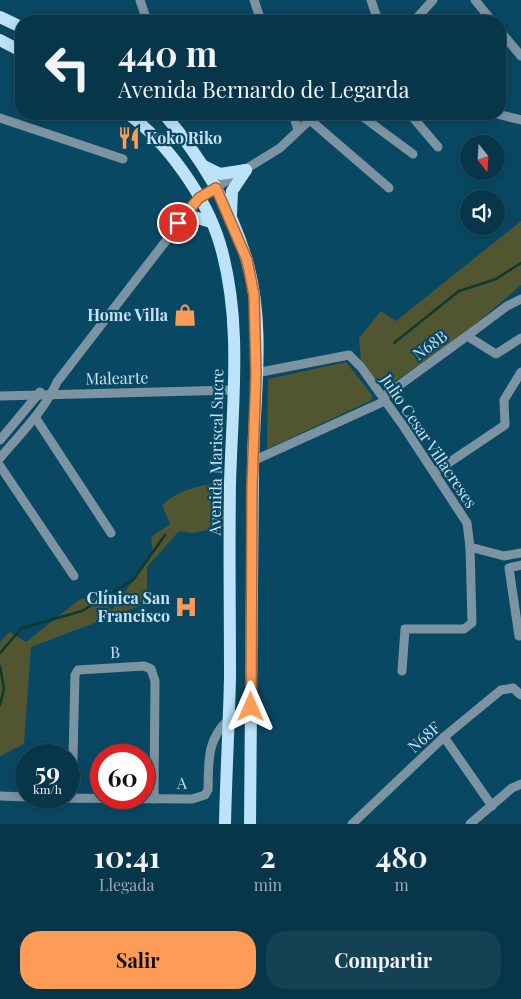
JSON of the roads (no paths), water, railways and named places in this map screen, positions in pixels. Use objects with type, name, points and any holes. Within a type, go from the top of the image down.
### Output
[{"type":"main road","points":[[0,17],[15,24]]},
{"type":"main road","points":[[0,40],[15,48]]},
{"type":"main road","name":"Avenida Mariscal Sucre","points":[[135,120],[163,145],[182,170],[199,198],[220,242],[228,275],[235,340],[230,485],[225,824]]},
{"type":"main road","points":[[168,120],[216,188],[247,260],[254,295],[256,374],[253,461],[250,824]]},
{"type":"main road","points":[[201,164],[209,170],[220,174],[246,170]]},
{"type":"main road","points":[[233,227],[230,197],[246,170]]},
{"type":"main road","points":[[178,223],[194,217],[211,222]]},
{"type":"street","points":[[140,0],[145,15]]},
{"type":"street","points":[[254,0],[259,15]]},
{"type":"street","points":[[371,0],[376,15]]},
{"type":"street","points":[[420,15],[433,0]]},
{"type":"street","points":[[475,0],[487,15]]},
{"type":"street","points":[[506,38],[521,56]]},
{"type":"street","points":[[510,118],[521,112]]},
{"type":"street","points":[[506,117],[521,120]]},
{"type":"street","points":[[0,118],[123,159]]},
{"type":"street","points":[[295,120],[298,130]]},
{"type":"street","points":[[0,458],[35,417],[52,394],[57,382],[199,198],[280,148],[310,120]]},
{"type":"street","points":[[316,120],[389,188]]},
{"type":"street","points":[[367,120],[413,154]]},
{"type":"street","points":[[415,120],[438,147]]},
{"type":"street","points":[[467,336],[507,306],[521,299]]},
{"type":"street","name":"N68B","points":[[253,461],[384,399],[467,336],[496,354],[521,338]]},
{"type":"street","name":"Julio Cesar Villacreses","points":[[256,374],[349,355],[361,367],[435,472],[467,524],[470,547],[472,623],[464,629],[405,629],[402,671]]},
{"type":"street","points":[[435,472],[505,425],[504,400],[521,372]]},
{"type":"street","points":[[0,440],[38,394],[57,382]]},
{"type":"street","name":"Malearte","points":[[0,396],[234,390]]},
{"type":"street","points":[[35,417],[111,534]]},
{"type":"street","points":[[0,466],[74,576]]},
{"type":"street","points":[[470,547],[504,556],[521,553]]},
{"type":"street","points":[[519,636],[509,568],[521,565]]},
{"type":"street","name":"B","points":[[73,744],[75,675],[78,670],[144,666],[151,669],[156,681],[155,744]]},
{"type":"street","name":"N68F","points":[[352,824],[444,737],[501,690],[513,688],[521,695]]},
{"type":"street","name":"A","points":[[155,799],[192,799],[205,794],[208,790],[211,743],[218,729],[228,720]]},
{"type":"street","points":[[444,737],[492,806]]},
{"type":"street","points":[[477,822],[512,788],[521,784]]},
{"type":"street","points":[[0,796],[15,797]]},
{"type":"waterway","points":[[394,343],[459,291],[496,279],[521,263]]},
{"type":"waterway","points":[[0,653],[22,628],[82,611],[133,580],[165,535]]},
{"type":"waterway","points":[[0,666],[4,689],[0,705]]},
{"type":"place","name":"Koko Riko","points":[[129,138]]},
{"type":"place","name":"Home Villa","points":[[185,315]]},
{"type":"place","name":"Clínica San Francisco","points":[[186,607]]}]
